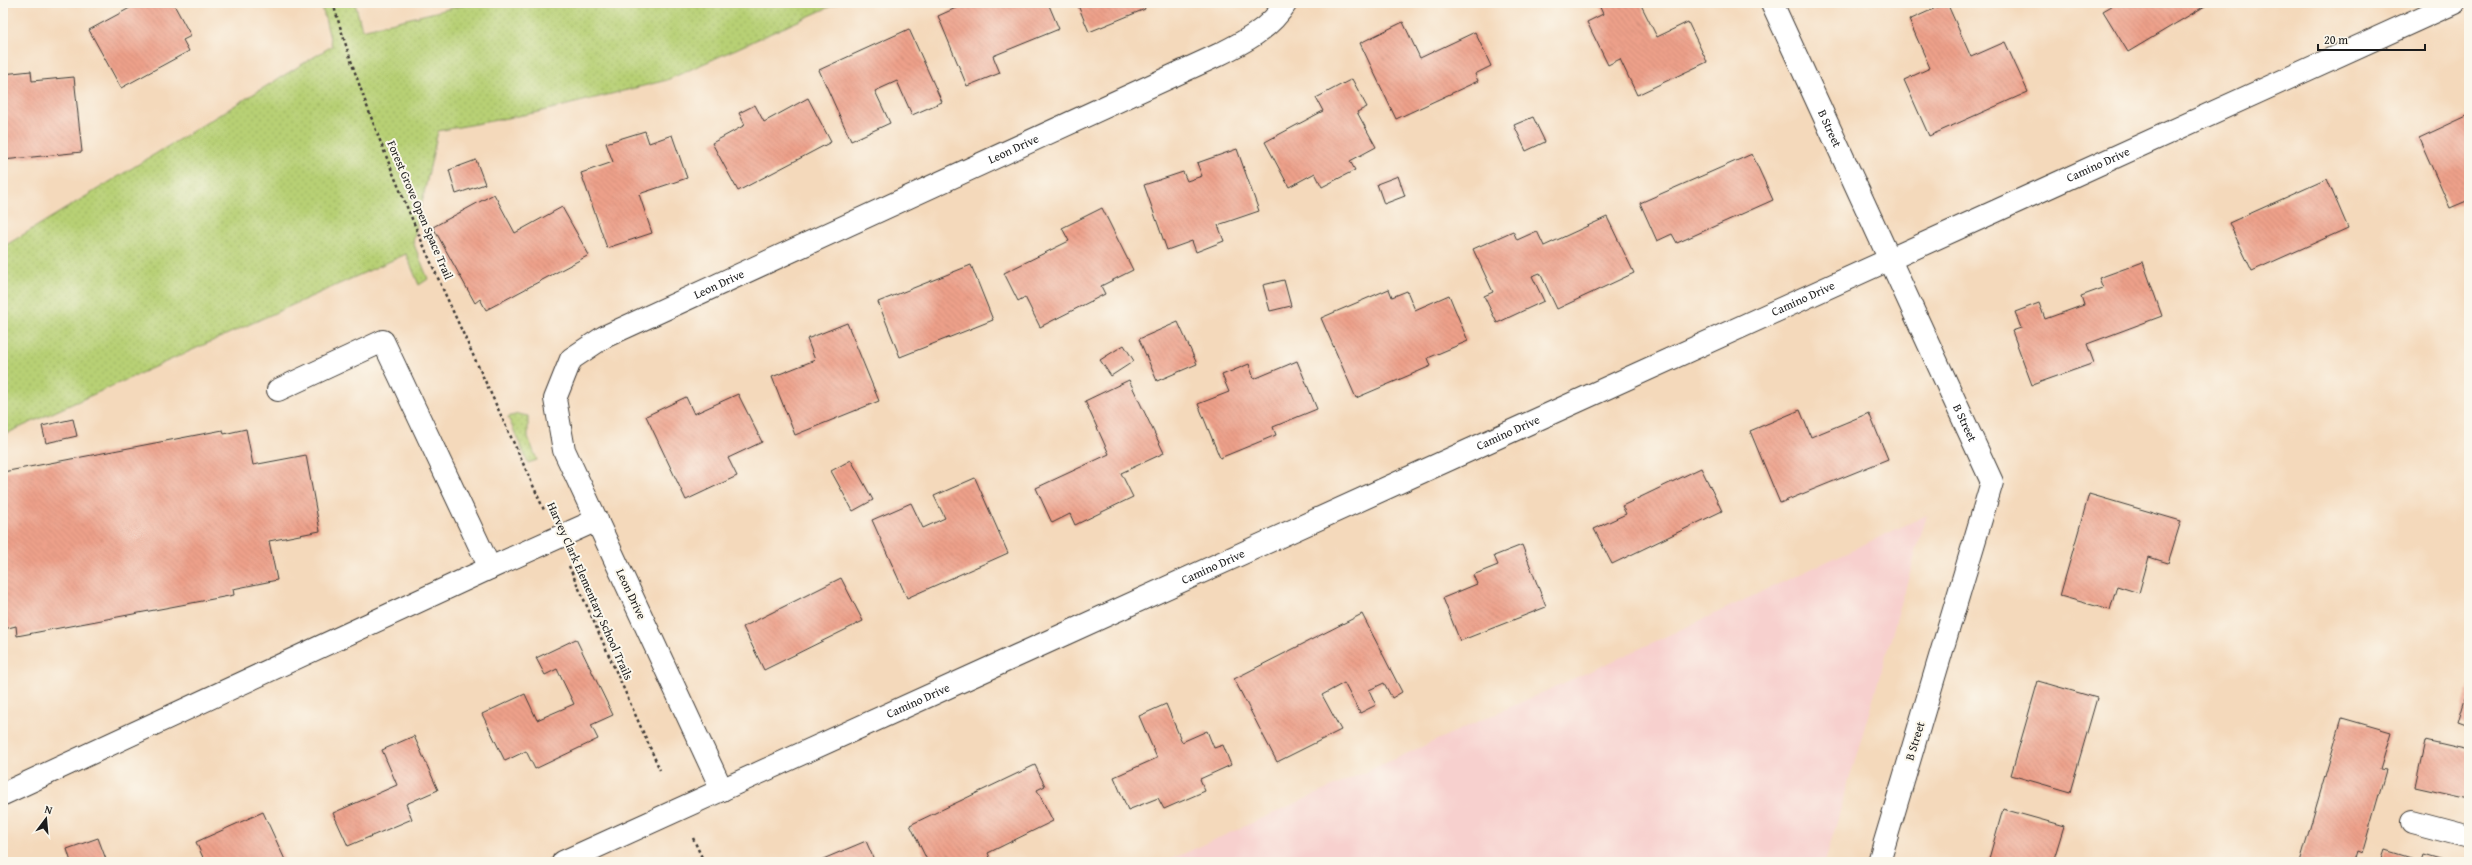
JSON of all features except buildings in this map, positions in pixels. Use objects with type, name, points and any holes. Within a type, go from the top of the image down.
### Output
[{"type":"street","name":"Leon Drive","points":[[722,790],[564,450],[555,399],[571,359],[604,336],[1218,55],[1256,35],[1280,14],[1286,3]]},
{"type":"street","name":"B Street","points":[[1772,3],[1891,259],[1992,482],[1879,862]]},
{"type":"street","name":"Camino Drive","points":[[563,862],[2454,3]]},
{"type":"street","points":[[278,390],[384,341],[490,568]]},
{"type":"street","points":[[3,794],[490,568],[597,520]]},
{"type":"street","points":[[2412,822],[2469,837]]},
{"type":"path","name":"Forest Grove Open Space Trail","points":[[333,3],[350,61],[385,155],[504,420]]},
{"type":"path","name":"Harvey Clark Elementary School Trails","points":[[504,420],[660,770]]},
{"type":"path","points":[[693,838],[704,862]]},
{"type":"shaded area","points":[[1927,515],[1825,862],[1165,862],[1615,660]]},
{"type":"green space","points":[[321,3],[355,3],[362,30],[472,3],[838,3],[667,80],[539,112],[438,131],[413,242],[428,279],[419,285],[406,254],[3,435],[3,247],[332,46]]},
{"type":"green space","points":[[518,414],[528,416],[528,437],[537,460],[528,463],[508,417]]}]
